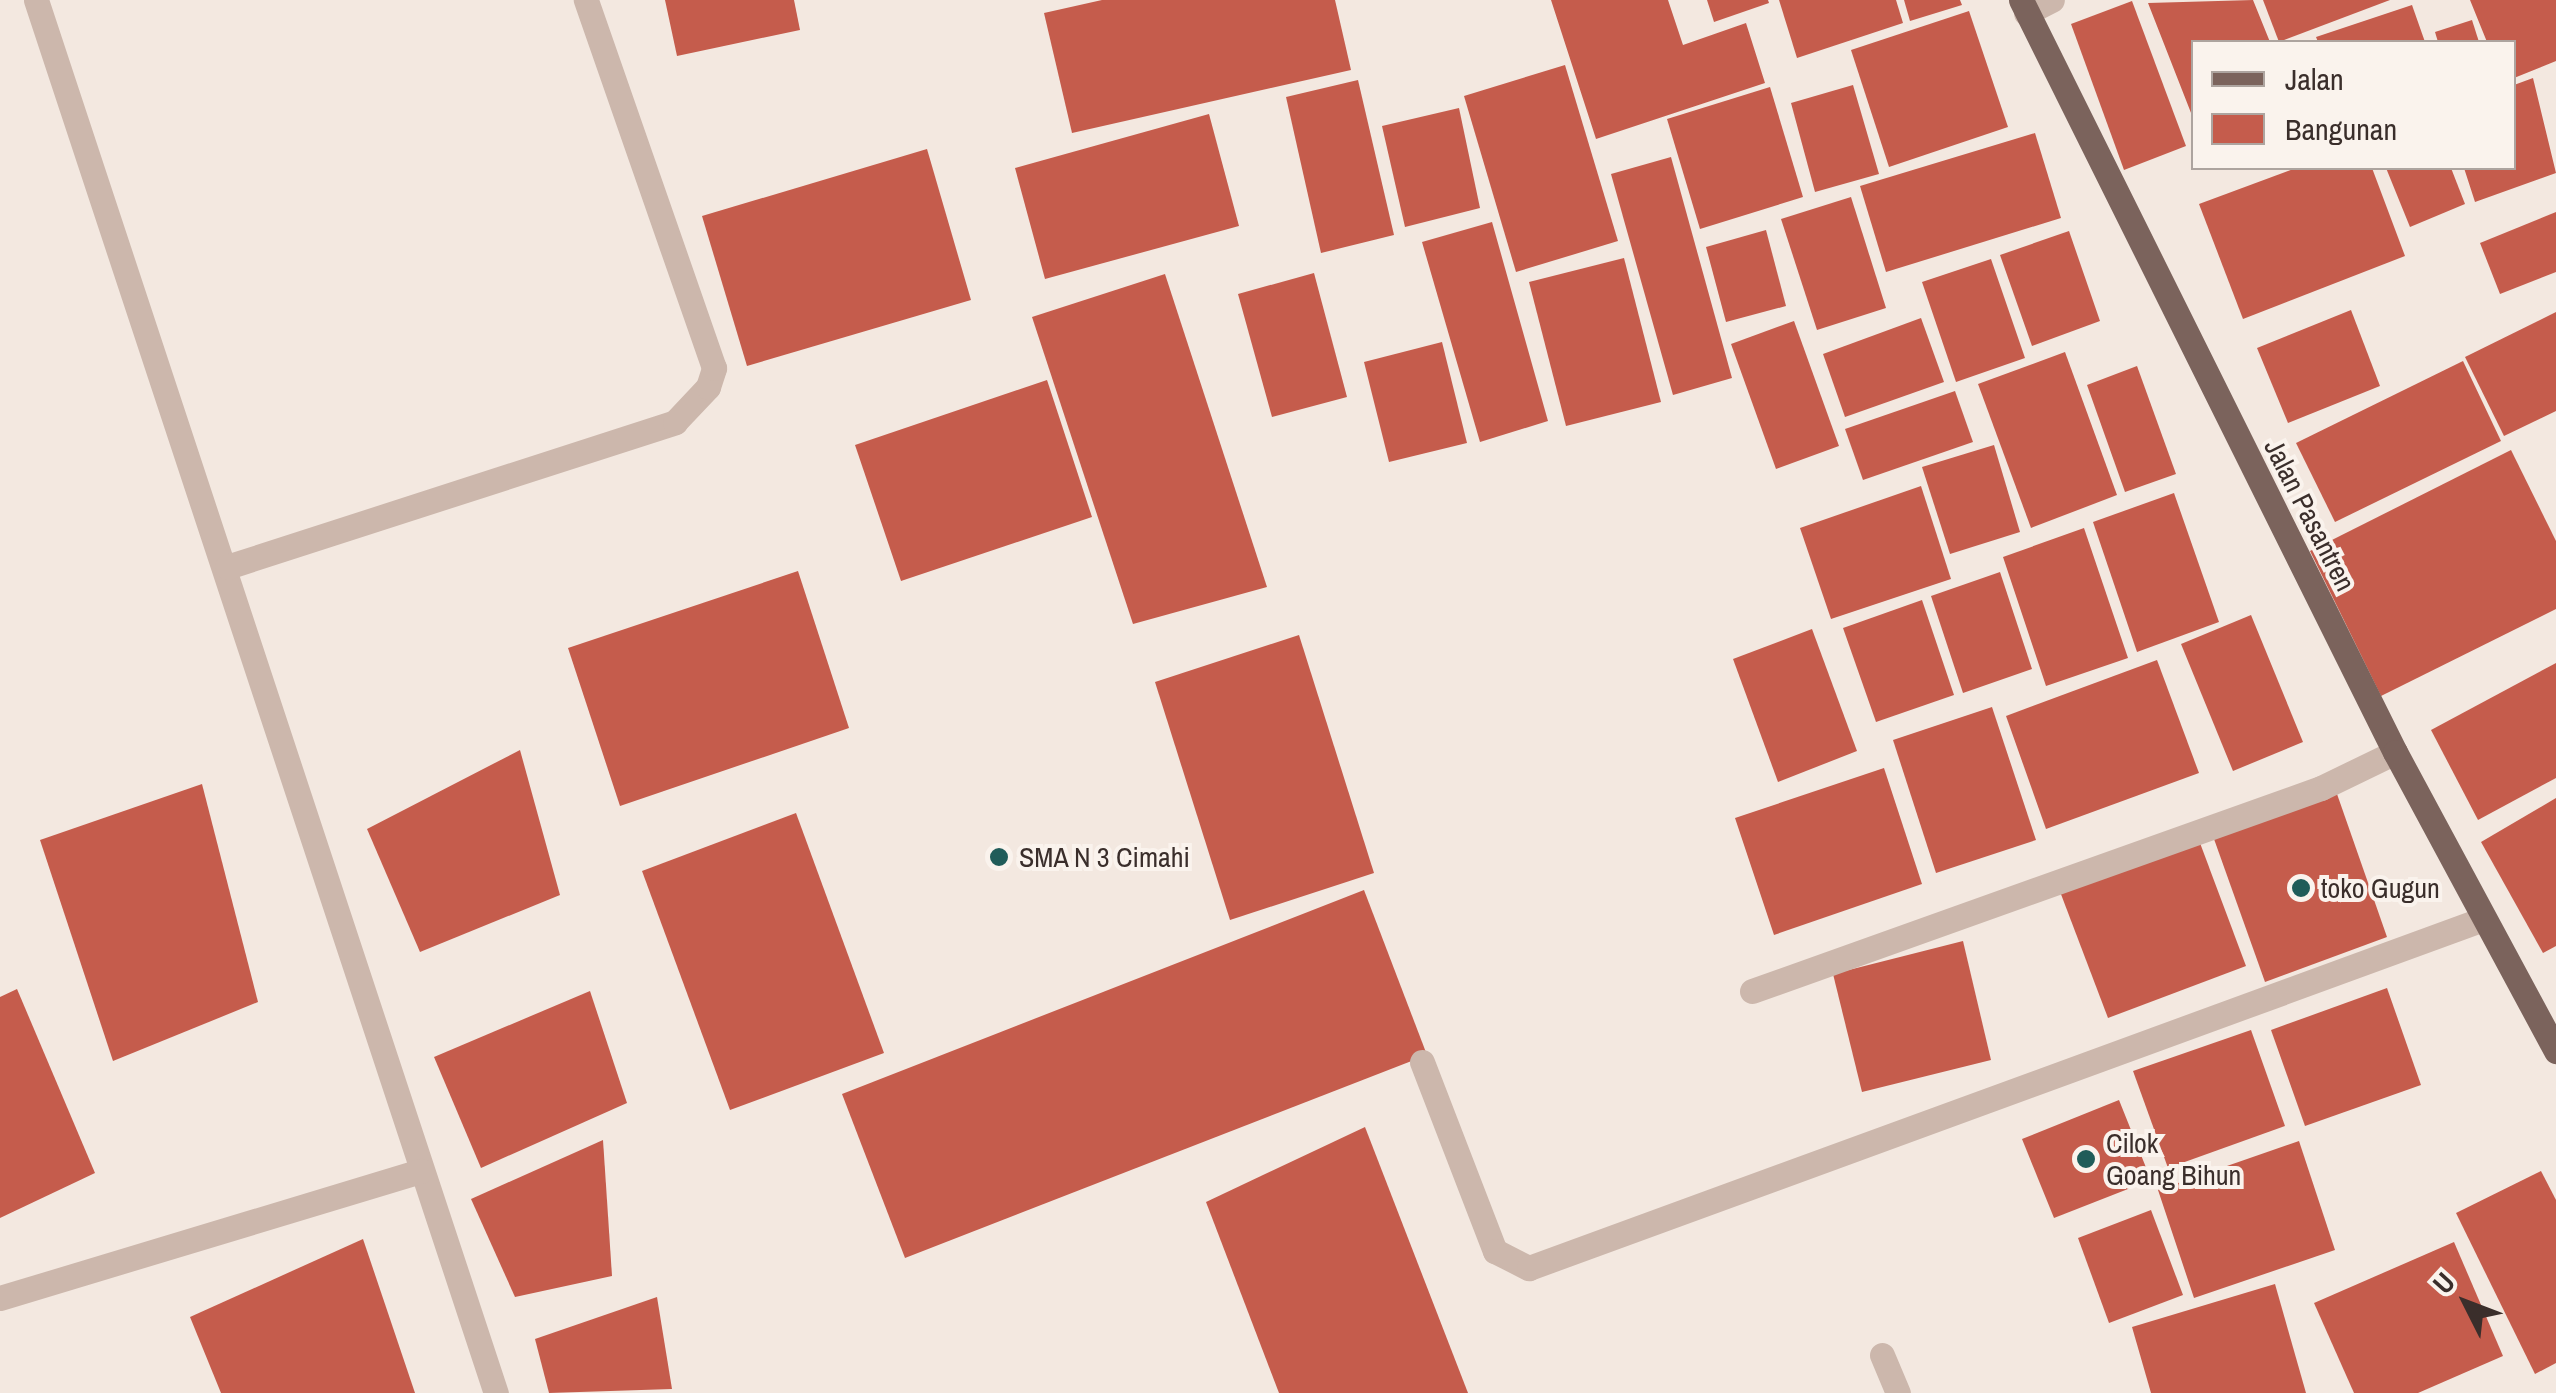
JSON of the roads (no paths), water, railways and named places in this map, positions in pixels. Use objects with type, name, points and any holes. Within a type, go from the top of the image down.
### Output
[{"type":"main road","name":"Jalan Pasantren","points":[[2023,7],[2395,752],[2556,1050]]},
{"type":"street","points":[[36,0],[227,567],[496,1393]]},
{"type":"street","points":[[227,567],[675,422],[708,387],[714,368],[586,0]]},
{"type":"street","points":[[2023,7],[2052,0]]},
{"type":"street","points":[[1752,990],[2321,788],[2395,752]]},
{"type":"street","points":[[1422,1062],[1495,1252],[1529,1268],[2483,919]]},
{"type":"street","points":[[0,1298],[422,1170]]},
{"type":"street","points":[[1882,1354],[1898,1393]]},
{"type":"place","name":"SMA N 3 Cimahi","points":[[999,857]]},
{"type":"place","name":"toko Gugun","points":[[2301,888]]},
{"type":"place","name":"Cilok Goang Bihun","points":[[2086,1159]]}]
